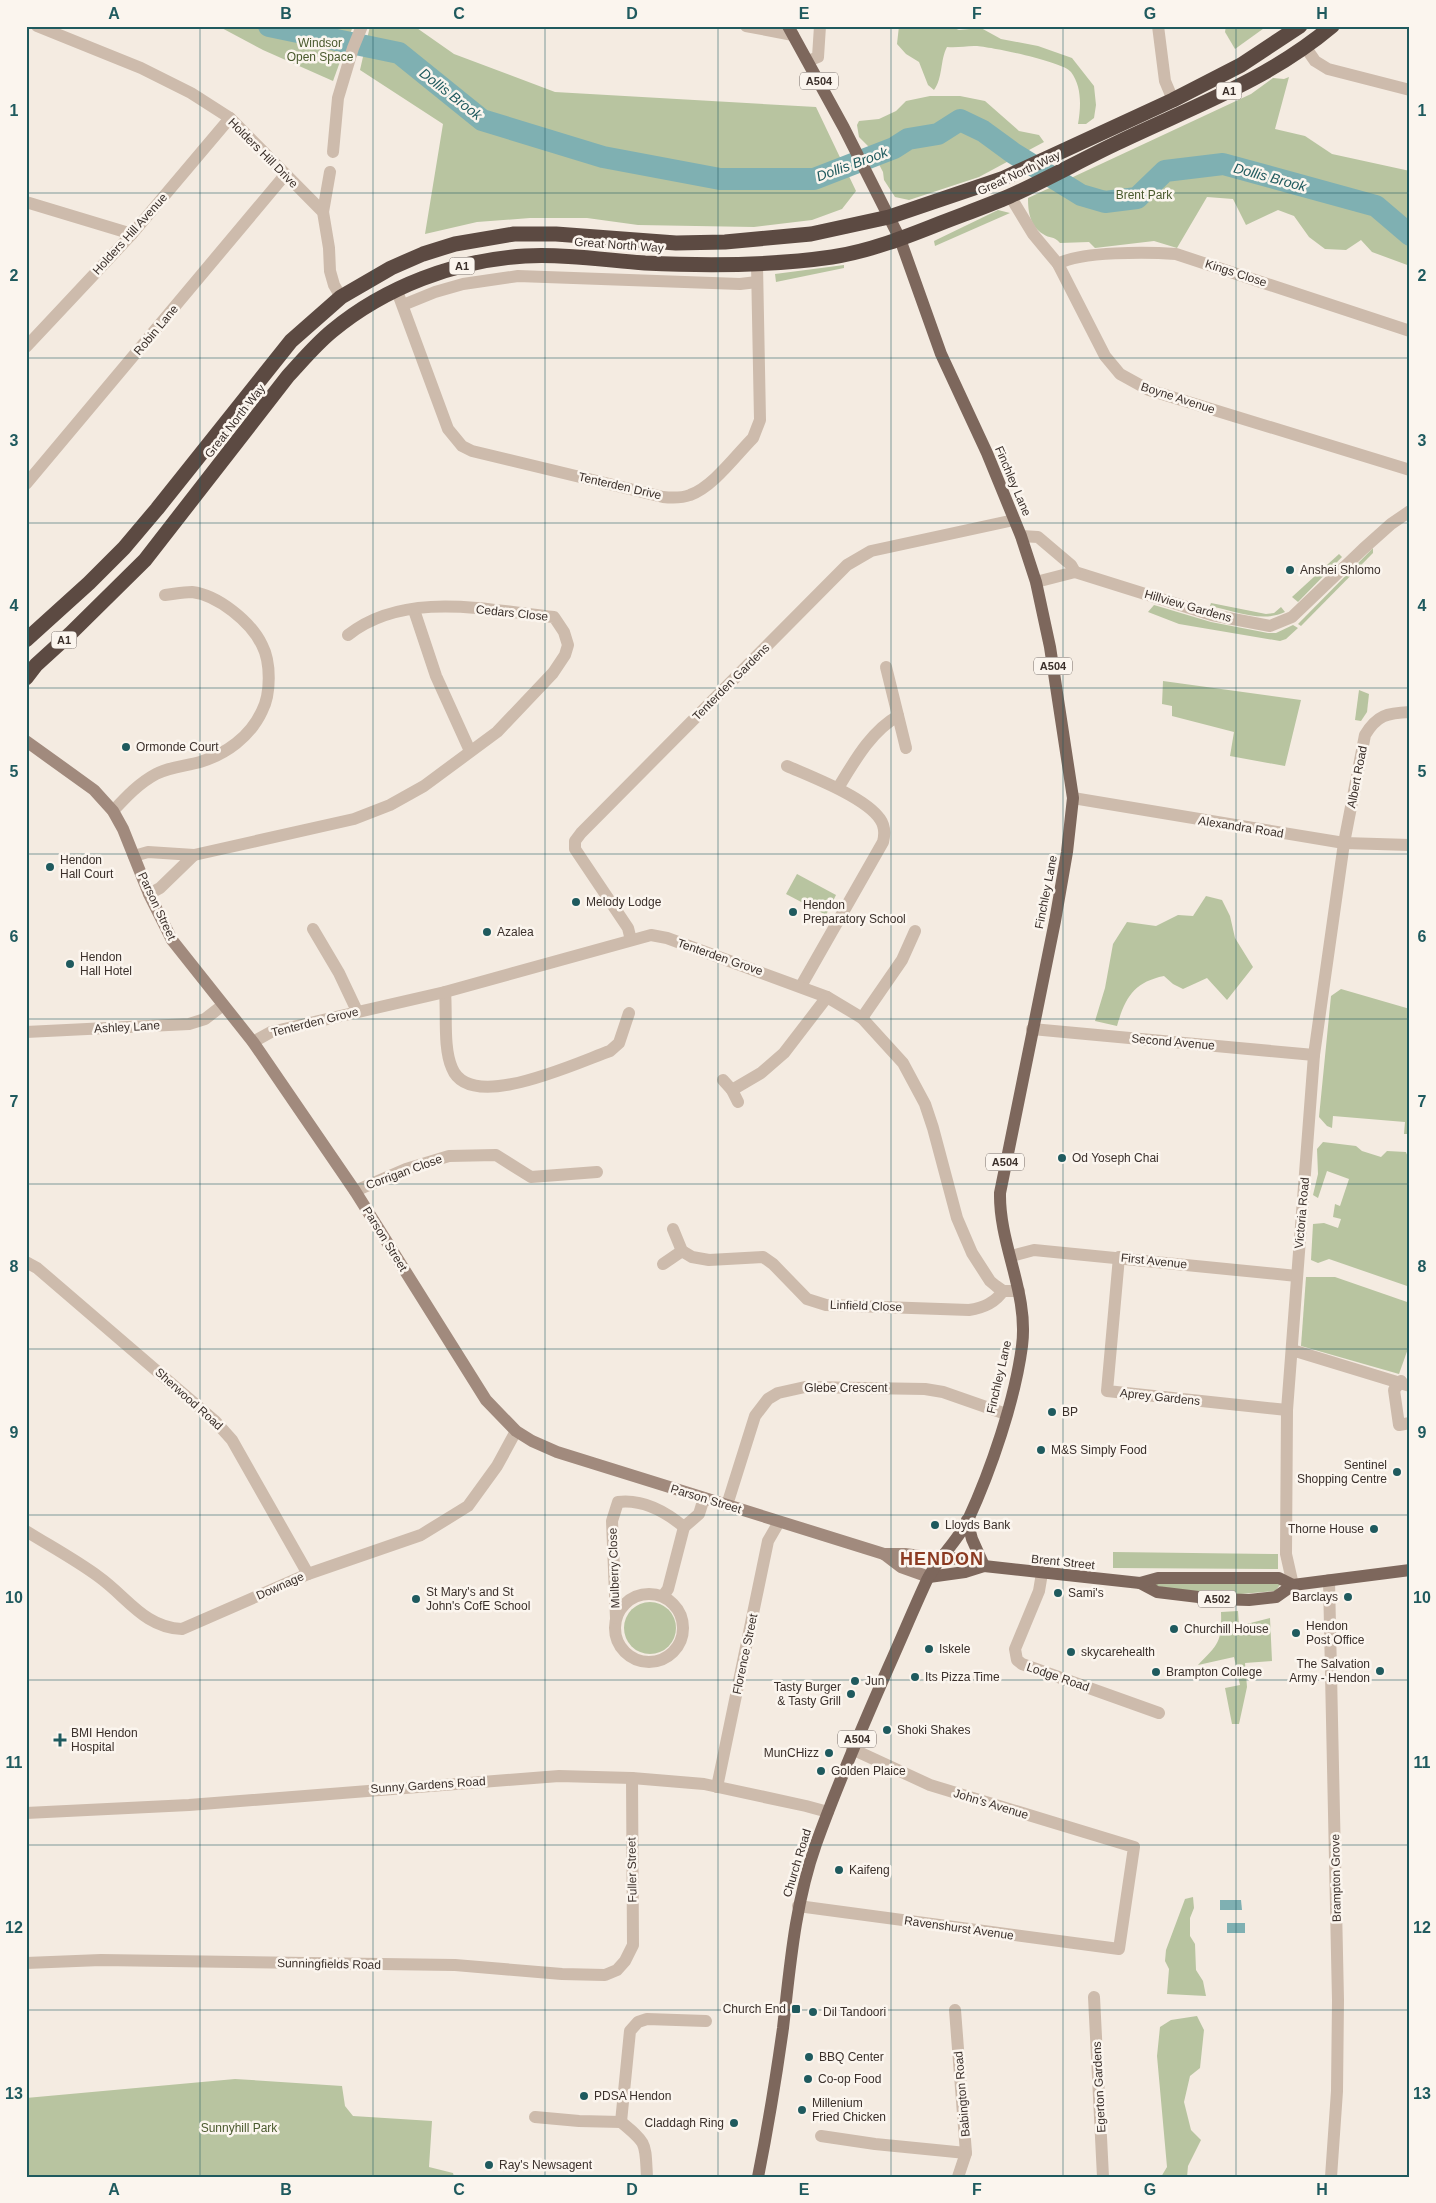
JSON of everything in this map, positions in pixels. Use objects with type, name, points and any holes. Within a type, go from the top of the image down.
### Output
[{"type":"highway","name":"Great North Way","points":[[26,640],[89,584],[124,548],[157,509],[273,361],[309,324],[341,298],[371,278],[423,254],[488,238],[514,234],[556,234],[676,243],[725,242],[811,234],[889,217],[1004,178],[1092,138],[1173,100],[1241,65],[1300,26]]},
{"type":"highway","name":"Great North Way","points":[[26,678],[31,666],[70,634],[145,560],[288,376],[313,348],[354,314],[421,279],[450,269],[501,258],[528,256],[645,263],[757,265],[834,256],[900,239],[1010,196],[1119,142],[1257,78],[1306,48],[1332,26]]},
{"type":"main road","name":"A504","points":[[791,30],[889,217]]},
{"type":"main road","name":"Finchley Lane","points":[[889,217],[900,239],[941,354],[987,453],[1021,536],[1036,582],[1050,647],[1073,798],[1068,852],[1000,1192],[1001,1219],[1019,1290],[1023,1319],[1022,1346],[1006,1414],[989,1466],[956,1542],[929,1577]]},
{"type":"main road","name":"Parson Street","points":[[26,741],[94,790],[112,810],[123,829],[149,894],[172,940],[253,1042],[355,1191],[486,1400],[516,1431],[532,1441],[557,1452],[884,1554],[905,1554],[942,1559]]},
{"type":"main road","points":[[967,1520],[972,1539],[984,1566]]},
{"type":"main road","name":"Parson Street","points":[[884,1554],[901,1567],[929,1577]]},
{"type":"main road","name":"Brent Street","points":[[942,1559],[967,1558],[984,1566],[1042,1574],[1140,1583],[1158,1578],[1279,1578],[1293,1585]]},
{"type":"main road","name":"Brent Street","points":[[929,1577],[965,1572],[984,1566]]},
{"type":"main road","name":"Brent Street","points":[[1140,1583],[1156,1592],[1215,1599],[1249,1600],[1276,1596],[1293,1585],[1410,1570]]},
{"type":"main road","name":"Church Road","points":[[758,2177],[773,2100],[798,1906],[810,1861],[852,1749],[929,1577]]},
{"type":"street","points":[[333,152],[338,98],[353,48],[362,26]]},
{"type":"street","points":[[746,26],[791,30]]},
{"type":"street","points":[[808,61],[818,57],[820,26]]},
{"type":"street","points":[[1158,26],[1165,81],[1173,100]]},
{"type":"street","name":"Holders Hill Drive","points":[[42,27],[141,68],[191,93],[230,118],[323,212]]},
{"type":"street","points":[[1306,48],[1315,61],[1328,69],[1410,90]]},
{"type":"street","name":"Holders Hill Avenue","points":[[26,347],[132,234],[230,118]]},
{"type":"street","points":[[330,172],[323,212],[329,248],[330,271],[334,285],[341,298]]},
{"type":"street","name":"Robin Lane","points":[[26,484],[285,175]]},
{"type":"street","name":"Boyne Avenue","points":[[1010,196],[1033,234],[1058,264],[1105,356],[1120,374],[1130,381],[1149,390],[1410,470]]},
{"type":"street","points":[[26,202],[132,234]]},
{"type":"street","name":"Kings Close","points":[[1058,264],[1066,260],[1092,256],[1160,252],[1176,254],[1410,331]]},
{"type":"street","name":"Tenterden Drive","points":[[397,291],[404,305],[448,429],[462,446],[482,453],[663,497],[676,498],[688,496],[709,484],[753,438],[758,428],[760,420],[757,265]]},
{"type":"street","points":[[404,305],[436,292],[464,284],[487,279],[518,276],[731,283],[757,282]]},
{"type":"street","name":"Hillview Gardens","points":[[1021,536],[1038,537],[1070,564],[1075,572],[1212,615],[1270,626],[1286,621],[1297,613],[1363,548],[1391,524],[1410,511]]},
{"type":"street","name":"Tenterden Gardens","points":[[631,940],[628,928],[575,850],[575,841],[581,833],[847,565],[871,550],[1014,520]]},
{"type":"street","points":[[1036,582],[1075,572]]},
{"type":"street","points":[[112,810],[155,775],[165,770],[200,762],[230,749],[244,737],[263,711],[270,680],[263,645],[246,623],[222,602],[192,592],[165,595]]},
{"type":"street","name":"Cedars Close","points":[[134,856],[148,852],[194,855],[354,819],[390,805],[424,786],[497,732],[554,673],[565,655],[568,645],[564,632],[554,617],[440,606],[400,610],[368,622],[348,635]]},
{"type":"street","points":[[414,610],[436,676],[470,751]]},
{"type":"street","points":[[886,667],[906,748]]},
{"type":"street","name":"Albert Road","points":[[1344,843],[1365,735],[1374,721],[1382,716],[1410,712]]},
{"type":"street","points":[[838,788],[877,732],[898,716]]},
{"type":"street","points":[[786,766],[838,788],[873,812],[881,820],[885,835],[883,842],[800,986]]},
{"type":"street","name":"Alexandra Road","points":[[1073,798],[1344,843],[1410,846]]},
{"type":"street","name":"Victoria Road","points":[[1293,1585],[1286,1554],[1287,1410],[1314,1055],[1344,843]]},
{"type":"street","points":[[149,894],[160,888],[194,855]]},
{"type":"street","points":[[313,929],[340,973],[356,1011]]},
{"type":"street","points":[[862,1018],[902,960],[915,931]]},
{"type":"street","name":"Tenterden Grove","points":[[253,1042],[271,1032],[445,992],[650,935],[659,936],[800,986],[827,997],[862,1018],[903,1063],[925,1104],[957,1218],[966,1240],[990,1281],[1003,1291]]},
{"type":"street","points":[[445,992],[449,1059],[457,1076],[465,1084],[474,1086],[526,1082],[610,1051],[619,1043],[629,1013]]},
{"type":"street","points":[[738,1102],[728,1085],[761,1073],[784,1053],[827,997]]},
{"type":"street","name":"Ashley Lane","points":[[26,1032],[189,1024],[204,1019],[223,1005]]},
{"type":"street","name":"Second Avenue","points":[[1032,1029],[1314,1055]]},
{"type":"street","name":"Corrigan Close","points":[[355,1191],[406,1169],[449,1156],[496,1155],[531,1177],[597,1172]]},
{"type":"street","points":[[663,1264],[682,1251],[673,1229]]},
{"type":"street","name":"First Avenue","points":[[1011,1256],[1034,1250],[1297,1276]]},
{"type":"street","name":"Linfield Close","points":[[682,1251],[702,1260],[763,1257],[774,1264],[808,1299],[826,1305],[969,1310],[980,1308],[997,1300],[1003,1291]]},
{"type":"street","name":"Aprey Gardens","points":[[1118,1258],[1107,1392],[1287,1410]]},
{"type":"street","name":"Sherwood Road","points":[[26,1262],[37,1268],[115,1334],[214,1421],[232,1440],[308,1574]]},
{"type":"street","points":[[1003,1291],[1019,1290]]},
{"type":"street","points":[[1292,1350],[1405,1384]]},
{"type":"street","points":[[1405,1384],[1394,1390],[1399,1425],[1410,1423]]},
{"type":"street","name":"Glebe Crescent","points":[[727,1505],[755,1416],[768,1399],[778,1393],[805,1387],[925,1389],[943,1392],[1006,1414]]},
{"type":"street","name":"Downage","points":[[26,1531],[99,1577],[151,1621],[167,1628],[182,1629],[308,1574],[421,1535],[468,1506],[497,1466],[516,1431]]},
{"type":"street","points":[[663,1596],[668,1589],[684,1527],[699,1514],[704,1498]]},
{"type":"street","name":"Mulberry Close","points":[[616,1618],[629,1600],[639,1595],[663,1596],[679,1611],[683,1622],[682,1636],[677,1647],[669,1656],[658,1661],[642,1662],[631,1657],[622,1649],[617,1639],[616,1618],[612,1521],[618,1502],[633,1500],[670,1515],[684,1527]]},
{"type":"street","name":"Florence Street","points":[[717,1787],[768,1541],[779,1522]]},
{"type":"street","name":"Lodge Road","points":[[1042,1574],[1039,1591],[1014,1649],[1017,1660],[1022,1664],[1159,1713]]},
{"type":"street","name":"Brampton Grove","points":[[1329,1580],[1338,2000],[1337,2091],[1331,2177]]},
{"type":"street","name":"John's Avenue","points":[[852,1749],[930,1785],[1134,1847],[1119,1950]]},
{"type":"street","name":"Sunny Gardens Road","points":[[26,1814],[189,1805],[559,1776],[632,1778],[704,1784],[828,1812]]},
{"type":"street","name":"Fuller Street","points":[[625,1960],[632,1945],[632,1778]]},
{"type":"street","name":"Ravenshurst Avenue","points":[[798,1906],[1119,1950]]},
{"type":"street","name":"Sunningfields Road","points":[[26,1963],[101,1960],[445,1965],[562,1974],[606,1975],[617,1970],[625,1960]]},
{"type":"street","name":"Egerton Gardens","points":[[1094,1998],[1103,2177]]},
{"type":"street","name":"Babington Road","points":[[955,2010],[966,2153],[958,2177]]},
{"type":"street","points":[[621,2122],[630,2030],[638,2022],[647,2019],[706,2021]]},
{"type":"street","points":[[535,2117],[621,2122],[636,2134],[645,2145],[647,2177]]},
{"type":"street","points":[[820,2136],[875,2144],[966,2153]]},
{"type":"green space","name":"Windsor Open Space","points":[[218,26],[353,26],[333,81],[263,50]]},
{"type":"green space","points":[[370,26],[414,26],[454,54],[555,92],[816,107],[856,191],[842,209],[812,220],[754,227],[638,225],[587,218],[530,218],[477,222],[425,234],[443,124],[360,70]]},
{"type":"green space","points":[[899,26],[949,26],[959,30],[981,28],[1001,39],[1038,46],[1072,58],[1094,86],[1096,105],[1094,118],[1086,124],[1078,124],[1080,110],[1079,90],[1071,72],[1041,59],[994,49],[974,46],[947,47],[939,80],[934,90],[928,85],[919,62],[906,54],[897,44]]},
{"type":"green space","points":[[1226,26],[1267,26],[1235,49],[1225,32]]},
{"type":"green space","name":"Brent Park","points":[[1289,77],[1275,129],[1305,136],[1332,154],[1410,171],[1410,266],[1372,252],[1361,240],[1346,250],[1325,249],[1309,237],[1294,216],[1278,210],[1246,225],[1233,199],[1207,197],[1177,248],[1154,241],[1095,248],[1089,242],[1060,243],[1043,234],[1035,227],[1029,213],[1028,198],[1251,94],[1273,78],[1284,79]]},
{"type":"green space","points":[[930,96],[960,96],[985,101],[1019,131],[1039,135],[1044,142],[979,177],[909,200],[895,197],[884,180],[883,172],[871,149],[859,137],[857,125],[859,121],[879,119],[896,111],[906,101]]},
{"type":"green space","points":[[998,210],[1010,213],[935,246],[934,241]]},
{"type":"green space","points":[[844,265],[844,268],[776,282],[775,274]]},
{"type":"green space","points":[[1373,548],[1373,553],[1301,626],[1298,624]]},
{"type":"green space","points":[[1339,554],[1342,557],[1298,602],[1292,597]]},
{"type":"green space","points":[[1211,603],[1266,614],[1274,613],[1281,607],[1285,612],[1276,615],[1257,616],[1210,606]]},
{"type":"green space","points":[[1154,605],[1211,622],[1268,633],[1276,633],[1293,625],[1298,628],[1286,639],[1280,641],[1179,624],[1148,612]]},
{"type":"green space","points":[[1163,681],[1301,700],[1285,766],[1230,756],[1234,732],[1172,716],[1172,706],[1162,704]]},
{"type":"green space","points":[[1359,690],[1369,694],[1367,712],[1361,721],[1355,720]]},
{"type":"green space","points":[[797,874],[836,895],[826,915],[786,894]]},
{"type":"green space","points":[[1206,896],[1222,900],[1230,916],[1235,938],[1253,967],[1227,1000],[1207,978],[1183,989],[1173,984],[1164,976],[1145,982],[1132,993],[1127,999],[1117,1026],[1095,1021],[1105,988],[1113,944],[1127,922],[1156,926],[1178,915],[1193,916]]},
{"type":"green space","points":[[1341,989],[1410,1009],[1410,1134],[1404,1134],[1405,1122],[1333,1116],[1332,1128],[1327,1126],[1319,1117],[1331,996]]},
{"type":"green space","points":[[1323,1142],[1356,1146],[1362,1151],[1381,1157],[1387,1151],[1406,1152],[1410,1163],[1410,1287],[1329,1259],[1318,1263],[1311,1260],[1313,1224],[1324,1223],[1338,1228],[1341,1219],[1333,1217],[1335,1204],[1340,1206],[1349,1179],[1327,1171],[1318,1198],[1313,1195],[1318,1174],[1317,1149]]},
{"type":"green space","points":[[1306,1277],[1335,1277],[1410,1303],[1410,1343],[1399,1374],[1301,1346]]},
{"type":"green space","points":[[1113,1552],[1278,1554],[1278,1569],[1113,1568]]},
{"type":"green space","points":[[1278,1581],[1280,1585],[1275,1591],[1218,1596],[1156,1586],[1155,1583]]},
{"type":"green space","points":[[650,1602],[660,1604],[668,1610],[674,1618],[676,1628],[674,1638],[668,1646],[660,1652],[650,1654],[640,1652],[632,1646],[626,1638],[624,1628],[626,1618],[632,1610],[640,1604]]},
{"type":"green space","points":[[1238,1611],[1239,1626],[1270,1618],[1272,1661],[1245,1663],[1247,1687],[1239,1724],[1232,1724],[1225,1688],[1240,1685],[1234,1657],[1198,1665],[1217,1642],[1221,1630],[1221,1612]]},
{"type":"green space","points":[[1193,1897],[1194,1908],[1190,1918],[1190,1936],[1195,1944],[1196,1970],[1203,1981],[1206,1996],[1167,1994],[1169,1969],[1165,1961],[1166,1950],[1185,1899]]},
{"type":"green space","points":[[1197,2016],[1204,2030],[1200,2068],[1190,2076],[1184,2102],[1191,2130],[1201,2140],[1188,2166],[1187,2177],[1161,2177],[1167,2167],[1157,2056],[1160,2027],[1171,2020]]},
{"type":"green space","name":"Sunnyhill Park","points":[[235,2079],[342,2086],[345,2106],[353,2116],[432,2121],[429,2167],[453,2173],[454,2177],[26,2177],[26,2098]]},
{"type":"water","points":[[1220,1900],[1241,1900],[1242,1910],[1220,1910]]},
{"type":"water","points":[[1227,1923],[1245,1923],[1245,1933],[1227,1933]]},
{"type":"waterway","name":"Dollis Brook","points":[[269,26],[399,53],[482,120],[603,157],[720,179],[814,179],[894,148],[908,139],[938,134],[960,120],[983,131],[1013,153],[1081,195],[1105,202],[1137,198],[1165,171],[1223,164],[1376,206],[1410,235]]},
{"type":"place","name":"Anshei Shlomo","points":[[1290,570]]},
{"type":"place","name":"Ormonde Court","points":[[126,747]]},
{"type":"place","name":"Hendon Hall Court","points":[[50,867]]},
{"type":"place","name":"Melody Lodge","points":[[576,902]]},
{"type":"place","name":"Hendon Preparatory School","points":[[793,912]]},
{"type":"place","name":"Azalea","points":[[487,932]]},
{"type":"place","name":"Hendon Hall Hotel","points":[[70,964]]},
{"type":"place","name":"Od Yoseph Chai","points":[[1062,1158]]},
{"type":"place","name":"BP","points":[[1052,1412]]},
{"type":"place","name":"M&S Simply Food","points":[[1041,1450]]},
{"type":"place","name":"Sentinel Shopping Centre","points":[[1397,1472]]},
{"type":"place","name":"Lloyds Bank","points":[[935,1525]]},
{"type":"place","name":"Thorne House","points":[[1374,1529]]},
{"type":"place","name":"Sami's","points":[[1058,1593]]},
{"type":"place","name":"Barclays","points":[[1348,1597]]},
{"type":"place","name":"St Mary's and St John's CofE School","points":[[416,1599]]},
{"type":"place","name":"Churchill House","points":[[1174,1629]]},
{"type":"place","name":"Hendon Post Office","points":[[1296,1633]]},
{"type":"place","name":"Iskele","points":[[929,1649]]},
{"type":"place","name":"skycarehealth","points":[[1071,1652]]},
{"type":"place","name":"The Salvation Army - Hendon","points":[[1380,1671]]},
{"type":"place","name":"Brampton College","points":[[1156,1672]]},
{"type":"place","name":"Its Pizza Time","points":[[915,1677]]},
{"type":"place","name":"Jun","points":[[855,1681]]},
{"type":"place","name":"Tasty Burger & Tasty Grill","points":[[851,1694]]},
{"type":"place","name":"Shoki Shakes","points":[[887,1730]]},
{"type":"place","name":"BMI Hendon Hospital","points":[[60,1740]]},
{"type":"place","name":"MunCHizz","points":[[829,1753]]},
{"type":"place","name":"Golden Plaice","points":[[821,1771]]},
{"type":"place","name":"Kaifeng","points":[[839,1870]]},
{"type":"place","name":"Church End","points":[[796,2009]]},
{"type":"place","name":"Dil Tandoori","points":[[813,2012]]},
{"type":"place","name":"BBQ Center","points":[[809,2057]]},
{"type":"place","name":"Co-op Food","points":[[808,2079]]},
{"type":"place","name":"PDSA Hendon","points":[[584,2096]]},
{"type":"place","name":"Millenium Fried Chicken","points":[[802,2110]]},
{"type":"place","name":"Claddagh Ring","points":[[734,2123]]},
{"type":"place","name":"Ray's Newsagent","points":[[489,2165]]},
{"type":"district","name":"HENDON","points":[[942,1559]]}]
